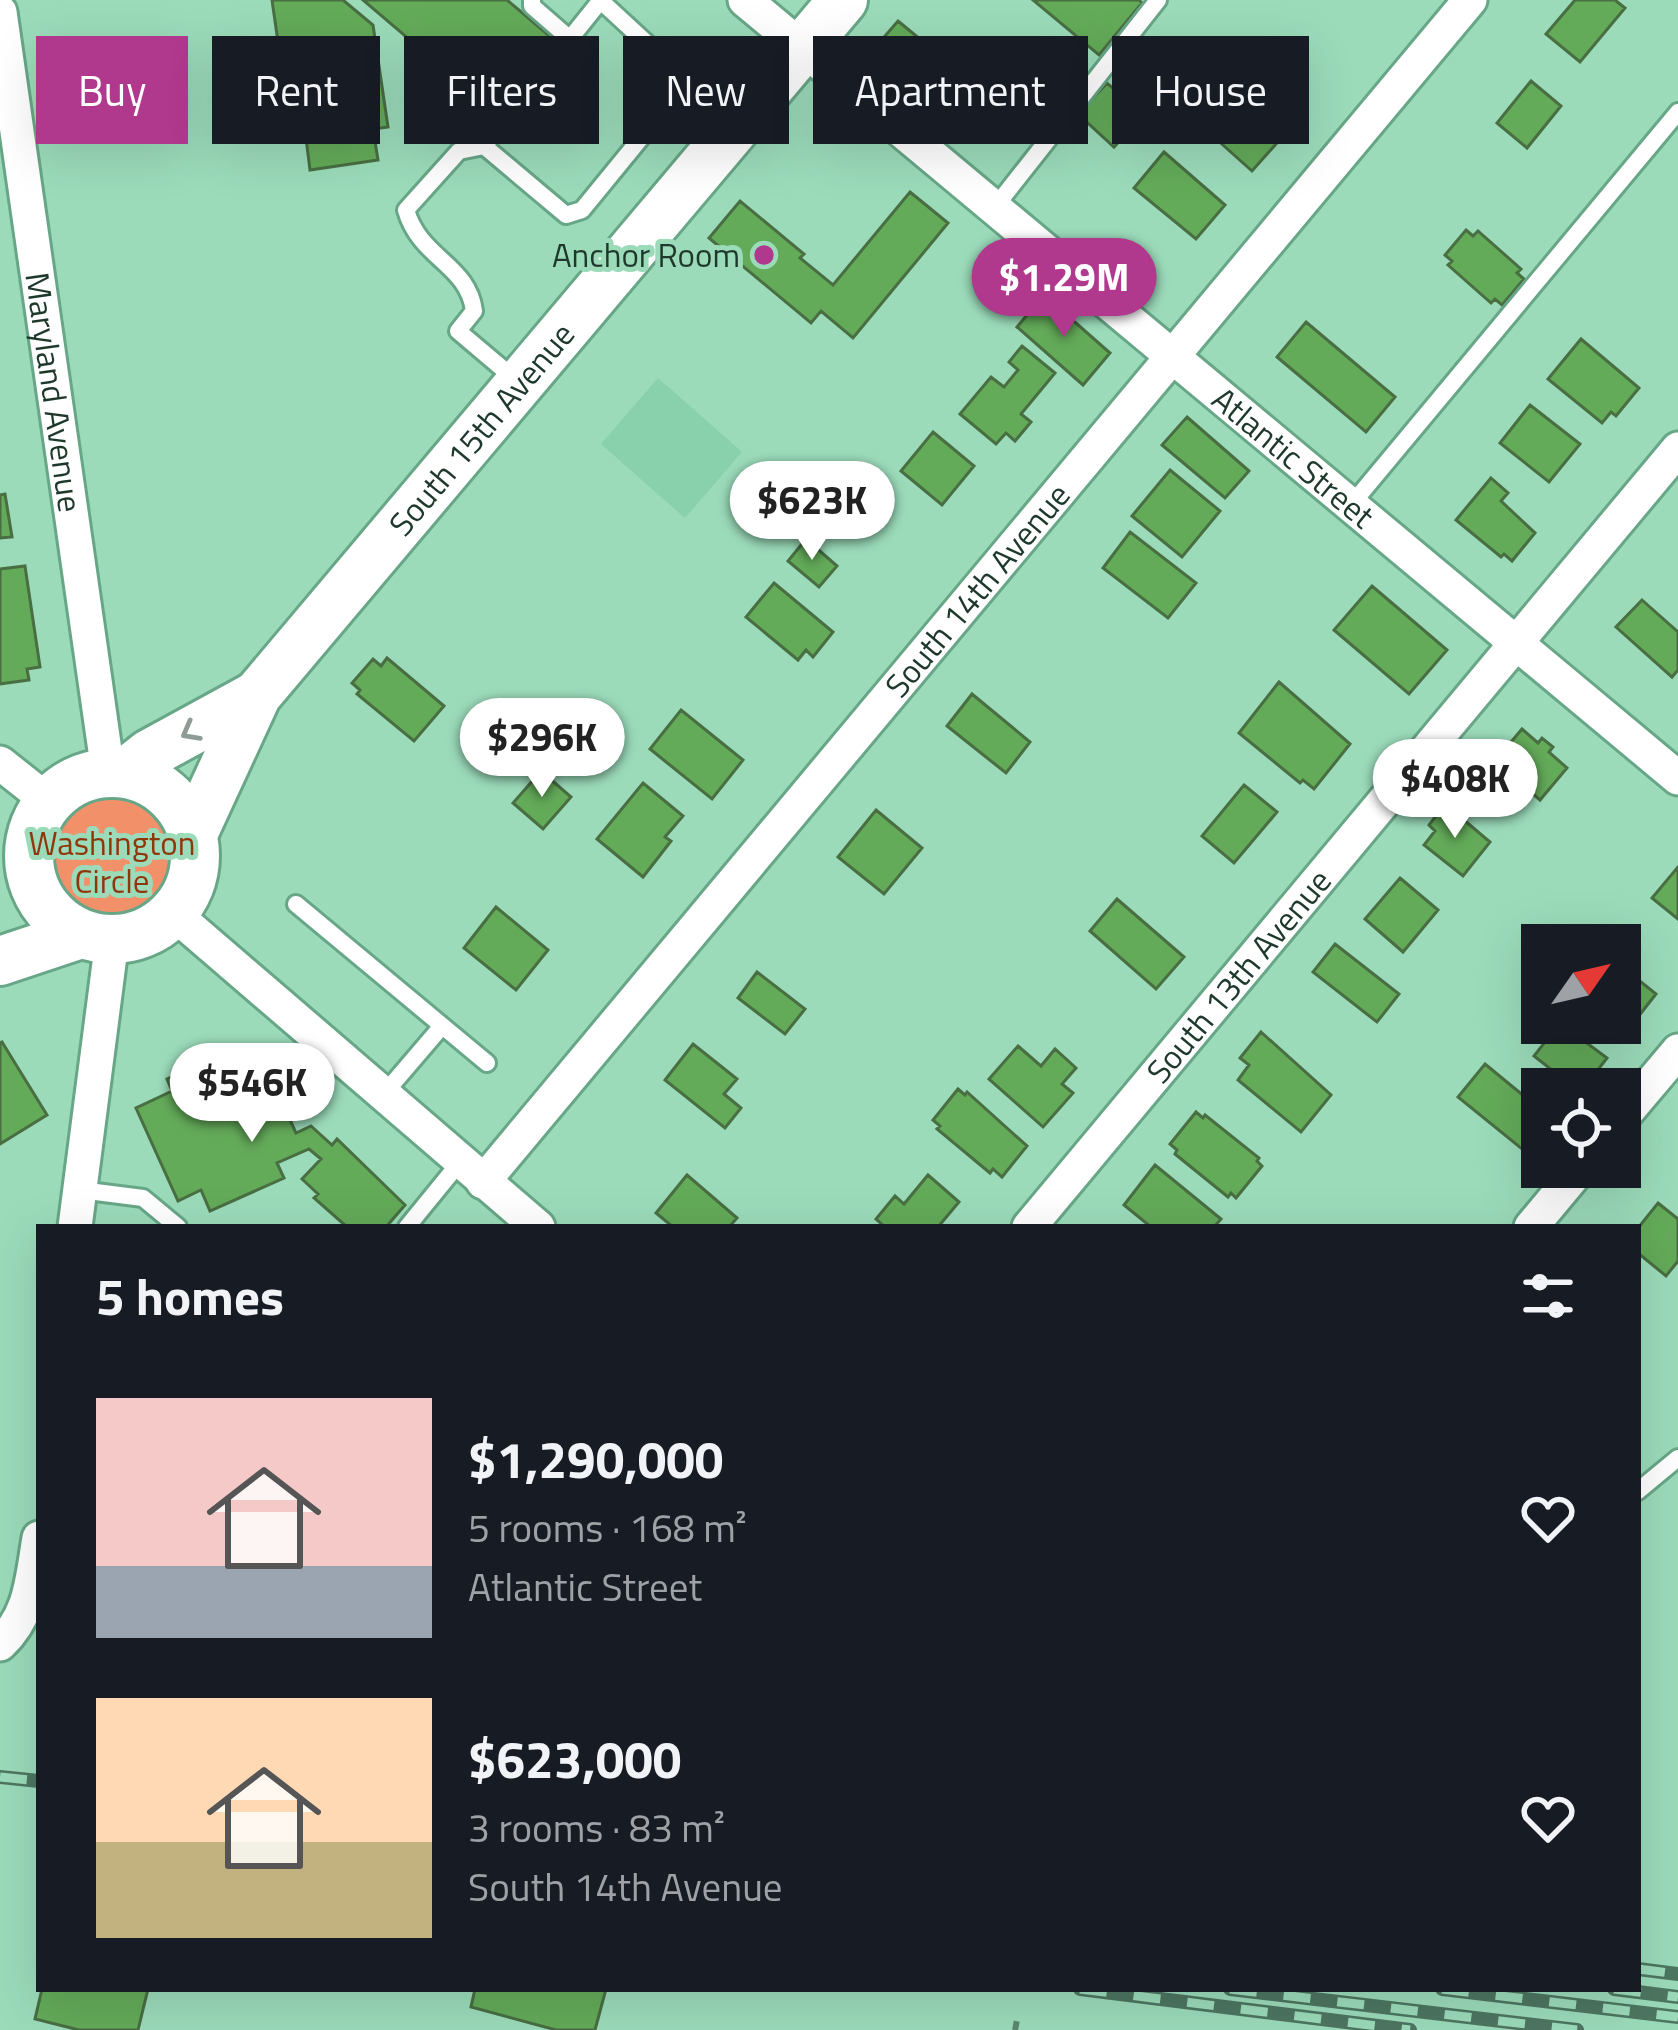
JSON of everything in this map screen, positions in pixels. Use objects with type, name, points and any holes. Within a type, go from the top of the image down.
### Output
[{"type":"main road","name":"South 15th Avenue","points":[[193,834],[257,694],[843,0]]},
{"type":"main road","name":"South 15th Avenue","points":[[117,772],[257,694]]},
{"type":"main road","points":[[0,961],[97,937],[134,937],[173,914],[189,890],[196,862],[193,834],[183,812],[148,780],[117,772],[86,776],[48,801],[31,834],[15,887],[40,898],[57,919],[97,937]]},
{"type":"street","name":"Atlantic Street","points":[[745,0],[1678,778]]},
{"type":"street","name":"South 14th Avenue","points":[[471,1172],[1174,355],[1470,0]]},
{"type":"street","name":"Maryland Avenue","points":[[0,12],[117,772]]},
{"type":"street","name":"South 13th Avenue","points":[[1032,1224],[1678,449]]},
{"type":"street","points":[[0,763],[48,801]]},
{"type":"street","points":[[173,914],[534,1224]]},
{"type":"street","points":[[75,1224],[97,937]]},
{"type":"street","points":[[1641,1095],[1678,1051]]},
{"type":"street","points":[[1534,1224],[1564,1188]]},
{"type":"street","points":[[0,1644],[17,1628],[28,1604],[36,1556]]},
{"type":"lane","points":[[532,0],[532,6],[568,36]]},
{"type":"lane","points":[[520,384],[458,331],[474,310],[471,290],[413,234],[406,210],[459,151],[484,146],[566,215],[582,210],[682,89],[678,72],[601,0],[572,36]]},
{"type":"lane","points":[[995,207],[1158,0]]},
{"type":"lane","points":[[1351,505],[1678,112]]},
{"type":"lane","points":[[296,904],[487,1063]]},
{"type":"lane","points":[[383,1096],[442,1025]]},
{"type":"lane","points":[[410,1224],[471,1172]]},
{"type":"lane","points":[[80,1190],[142,1198],[174,1224]]},
{"type":"lane","points":[[1641,1488],[1678,1458]]},
{"type":"path","points":[[1016,2030],[1018,2020]]},
{"type":"shaded area","points":[[658,378],[742,452],[685,518],[601,444]]},
{"type":"green space","name":"Washington Circle","points":[[112,791],[139,797],[161,812],[176,834],[182,861],[176,888],[161,910],[139,925],[112,931],[85,925],[63,910],[48,888],[42,861],[48,834],[63,812],[85,797]]},
{"type":"building","points":[[272,0],[343,0],[373,25],[375,36],[277,36]]},
{"type":"building","points":[[363,0],[507,0],[550,36],[405,36]]},
{"type":"building","points":[[1033,0],[1142,3],[1099,55],[1088,46],[1088,36],[1076,36]]},
{"type":"building","points":[[1575,0],[1615,0],[1625,8],[1580,62],[1546,34]]},
{"type":"building","points":[[898,21],[916,36],[885,36]]},
{"type":"building","points":[[380,73],[388,127],[380,128]]},
{"type":"building","points":[[1531,81],[1561,106],[1527,148],[1497,123]]},
{"type":"building","points":[[1107,83],[1112,87],[1114,147],[1088,123],[1088,103]]},
{"type":"building","points":[[307,144],[375,144],[378,160],[310,170]]},
{"type":"building","points":[[1222,144],[1276,144],[1252,171]]},
{"type":"building","points":[[1164,152],[1225,205],[1196,239],[1134,188]]},
{"type":"building","points":[[910,192],[948,223],[853,338],[821,311],[811,323],[709,238],[740,201],[833,285]]},
{"type":"building","points":[[1466,230],[1473,236],[1478,231],[1521,269],[1517,273],[1524,279],[1502,305],[1495,299],[1491,303],[1448,265],[1452,261],[1445,255]]},
{"type":"building","points":[[1044,295],[1110,353],[1083,385],[1017,327]]},
{"type":"building","points":[[1306,322],[1395,397],[1366,432],[1277,357]]},
{"type":"building","points":[[1581,339],[1639,388],[1616,416],[1611,412],[1602,423],[1548,379]]},
{"type":"building","points":[[1022,346],[1055,373],[1021,414],[1031,422],[1015,441],[1006,433],[996,444],[960,414],[991,377],[1004,387],[1018,370],[1009,362]]},
{"type":"building","points":[[1530,405],[1580,444],[1549,482],[1500,443]]},
{"type":"building","points":[[1187,417],[1249,471],[1225,498],[1162,445]]},
{"type":"building","points":[[933,432],[974,466],[942,505],[901,471]]},
{"type":"building","points":[[1170,470],[1220,511],[1182,557],[1132,516]]},
{"type":"building","points":[[1491,478],[1508,493],[1501,501],[1535,533],[1512,561],[1456,520]]},
{"type":"building","points":[[5,494],[12,537],[0,538],[0,495]]},
{"type":"building","points":[[1130,532],[1196,583],[1168,618],[1103,568]]},
{"type":"building","points":[[806,539],[837,566],[819,587],[788,561]]},
{"type":"building","points":[[25,566],[40,667],[27,669],[29,680],[0,684],[0,569]]},
{"type":"building","points":[[774,583],[833,632],[813,657],[806,650],[798,660],[746,617]]},
{"type":"building","points":[[1372,586],[1447,650],[1409,694],[1334,630]]},
{"type":"building","points":[[1642,600],[1678,632],[1678,670],[1672,677],[1616,627]]},
{"type":"building","points":[[387,658],[444,706],[414,741],[357,694],[360,690],[352,683],[373,659],[381,666]]},
{"type":"building","points":[[1279,682],[1350,744],[1314,789],[1239,733]]},
{"type":"building","points":[[972,694],[1030,742],[1006,773],[947,726]]},
{"type":"building","points":[[681,710],[743,760],[712,799],[650,749]]},
{"type":"building","points":[[1522,729],[1538,743],[1542,738],[1553,747],[1549,752],[1567,768],[1540,800],[1495,761]]},
{"type":"building","points":[[541,771],[571,797],[543,829],[513,803]]},
{"type":"building","points":[[643,783],[683,816],[665,837],[671,841],[643,877],[597,839]]},
{"type":"building","points":[[1244,785],[1277,812],[1234,863],[1202,836]]},
{"type":"building","points":[[1445,804],[1490,842],[1463,876],[1424,845],[1435,831],[1429,825]]},
{"type":"building","points":[[876,810],[922,848],[884,894],[838,857]]},
{"type":"building","points":[[1678,867],[1678,919],[1652,898]]},
{"type":"building","points":[[1400,878],[1438,910],[1403,952],[1365,919]]},
{"type":"building","points":[[1117,899],[1184,957],[1156,989],[1090,931]]},
{"type":"building","points":[[496,907],[548,950],[516,990],[464,948]]},
{"type":"building","points":[[1335,944],[1399,994],[1377,1022],[1313,972]]},
{"type":"building","points":[[757,972],[805,1009],[785,1034],[738,998]]},
{"type":"building","points":[[1641,982],[1656,994],[1641,1013]]},
{"type":"building","points":[[1261,1032],[1331,1095],[1301,1132],[1238,1080],[1249,1065],[1240,1058]]},
{"type":"building","points":[[0,1043],[47,1115],[0,1144]]},
{"type":"building","points":[[693,1044],[737,1079],[724,1094],[741,1108],[725,1128],[665,1080]]},
{"type":"building","points":[[1543,1044],[1588,1044],[1607,1058],[1599,1068],[1549,1068],[1534,1056]]},
{"type":"building","points":[[1018,1046],[1041,1066],[1055,1049],[1076,1068],[1062,1084],[1073,1093],[1043,1127],[989,1079]]},
{"type":"building","points":[[222,1054],[230,1071],[261,1057],[296,1133],[311,1126],[332,1145],[337,1139],[405,1205],[389,1224],[344,1224],[314,1198],[318,1194],[302,1179],[321,1159],[309,1149],[277,1163],[284,1178],[210,1211],[201,1190],[178,1201],[136,1108],[172,1091],[167,1079]]},
{"type":"building","points":[[1485,1064],[1521,1094],[1521,1148],[1458,1097]]},
{"type":"building","points":[[958,1089],[1027,1146],[1002,1177],[993,1169],[990,1173],[937,1129],[940,1126],[933,1120]]},
{"type":"building","points":[[1196,1112],[1259,1158],[1262,1166],[1236,1198],[1231,1193],[1228,1197],[1175,1154],[1170,1144]]},
{"type":"building","points":[[1155,1165],[1221,1219],[1217,1224],[1147,1224],[1124,1205]]},
{"type":"building","points":[[687,1175],[737,1218],[732,1224],[669,1224],[656,1213]]},
{"type":"building","points":[[928,1175],[959,1202],[941,1224],[882,1224],[876,1219],[895,1196],[904,1204]]},
{"type":"building","points":[[1658,1203],[1678,1219],[1678,1261],[1666,1276],[1641,1255],[1641,1224]]},
{"type":"building","points":[[41,1992],[147,1992],[138,2030],[79,2030],[35,2019]]},
{"type":"building","points":[[474,1992],[605,1992],[595,2030],[556,2030],[471,2007]]},
{"type":"railway","points":[[0,1777],[36,1781]]},
{"type":"railway","points":[[1641,1969],[1678,1974]]},
{"type":"railway","points":[[1104,1992],[1410,2030]]},
{"type":"railway","points":[[1255,1992],[1577,2030]]},
{"type":"railway","points":[[1467,1992],[1678,2017]]},
{"type":"railway","points":[[1638,1992],[1678,1997]]},
{"type":"place","name":"Anchor Room","points":[[764,255]]}]
